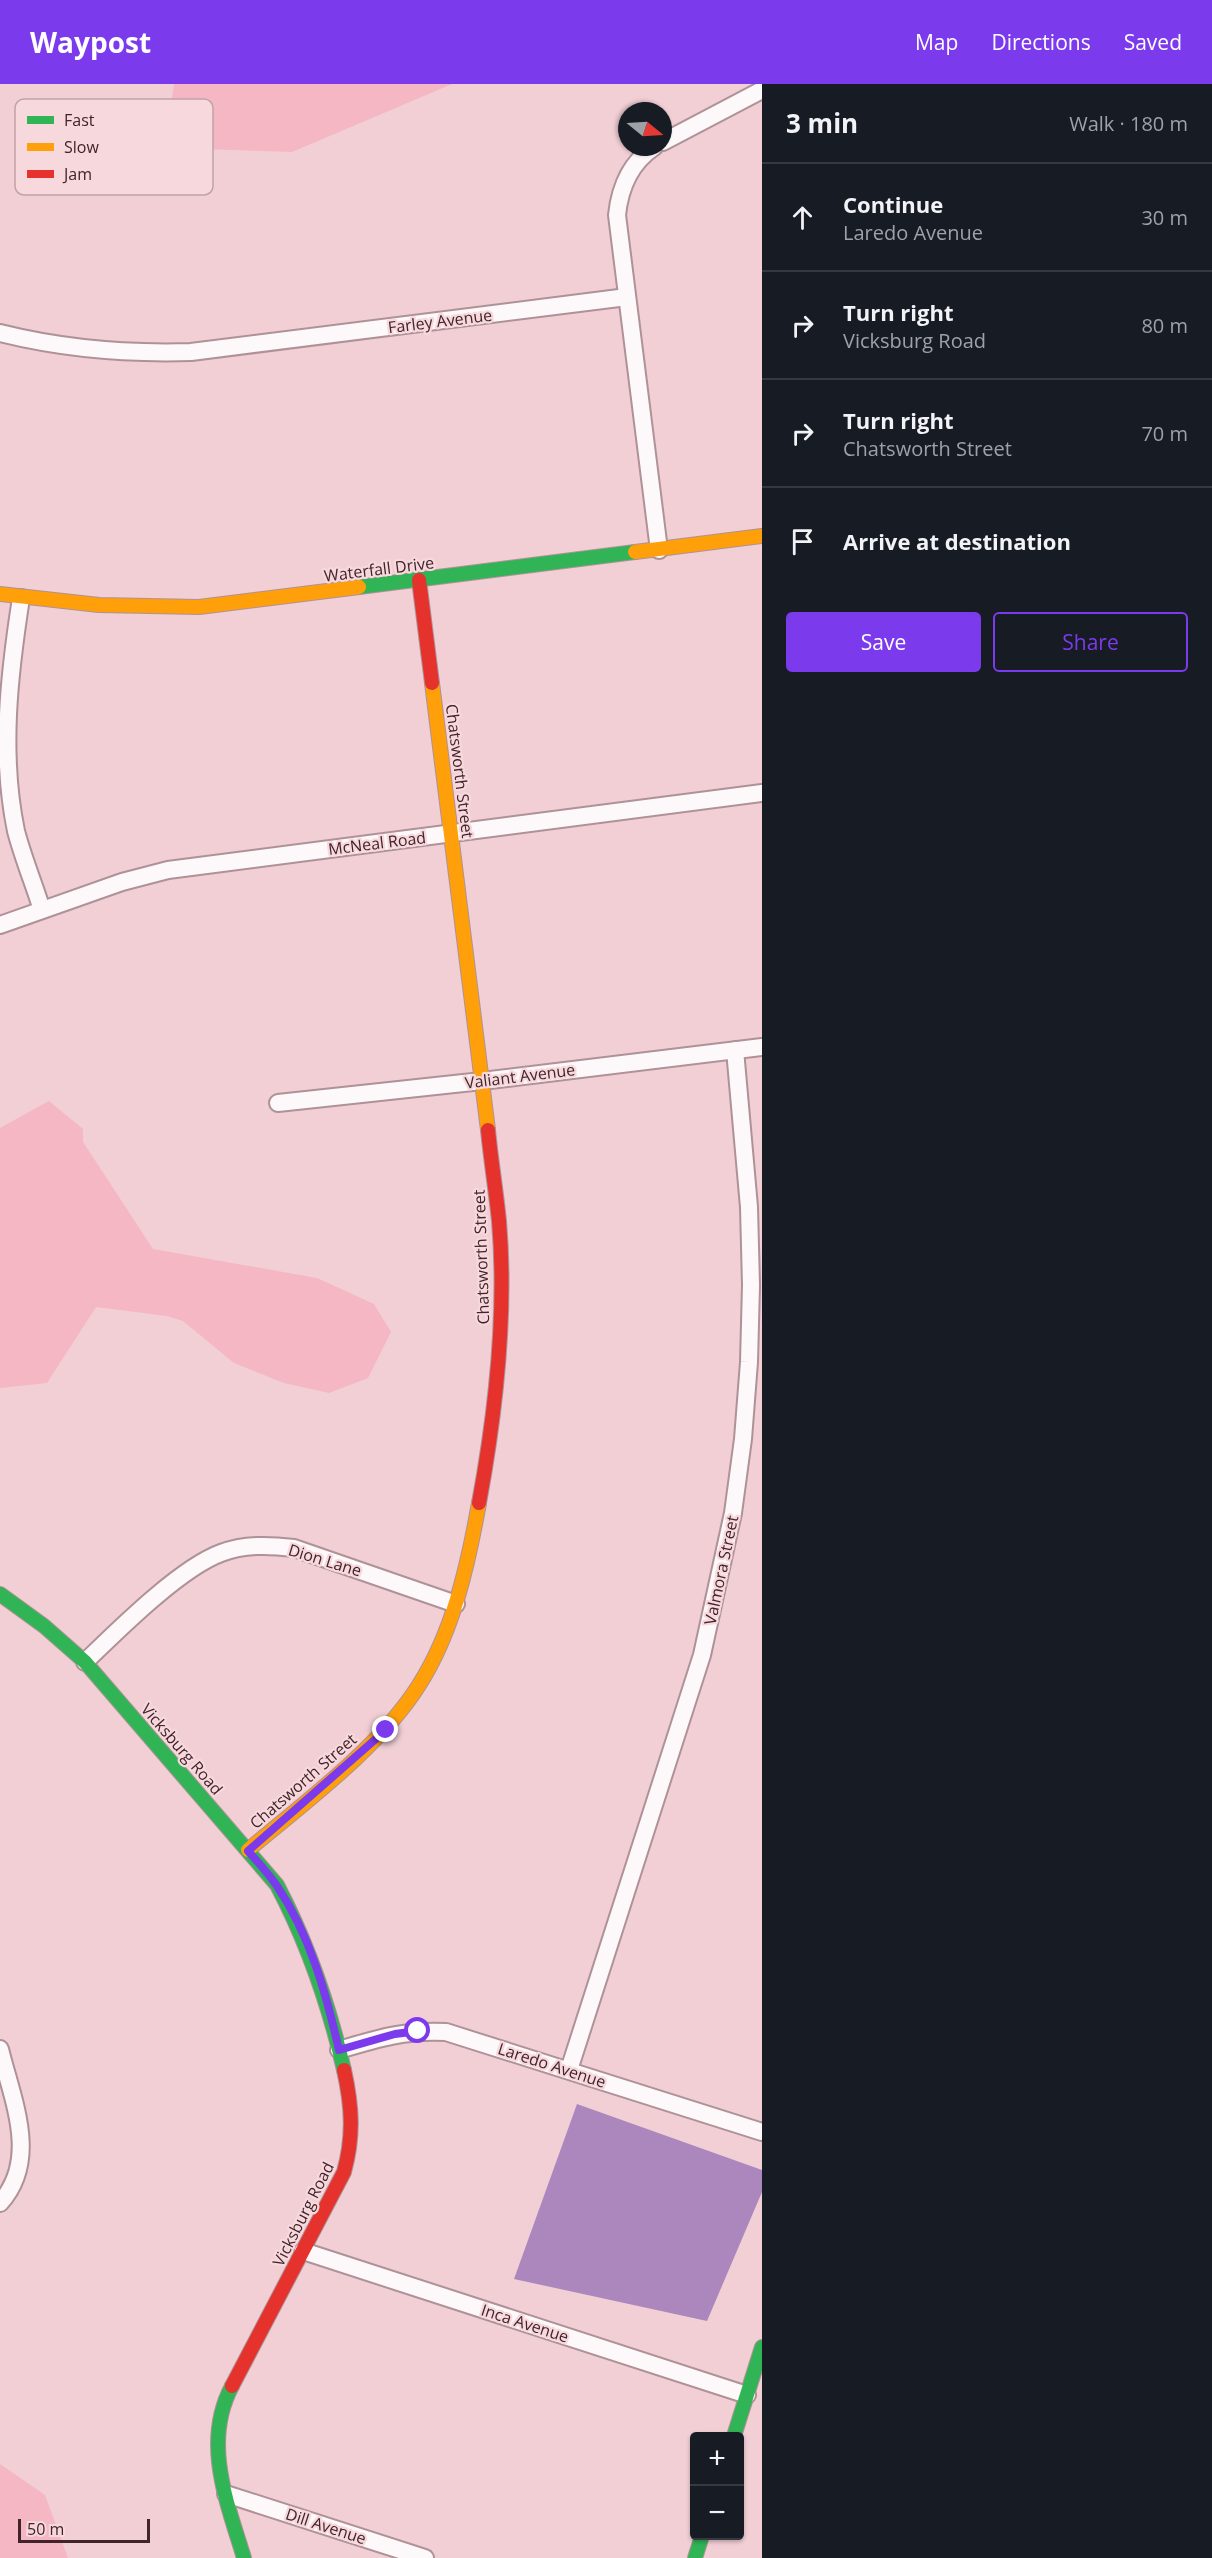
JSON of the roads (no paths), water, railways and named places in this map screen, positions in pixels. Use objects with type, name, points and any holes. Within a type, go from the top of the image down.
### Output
[{"type":"street","points":[[672,137],[762,90]]},
{"type":"street","points":[[644,156],[626,178],[619,197],[617,215],[659,550]]},
{"type":"street","name":"Farley Avenue","points":[[0,333],[88,350],[142,354],[191,352],[627,297]]},
{"type":"street","name":"Waterfall Drive","points":[[0,594],[78,605],[136,608],[199,607],[762,536]]},
{"type":"street","name":"Chatsworth Street","points":[[248,1851],[386,1730],[408,1702],[427,1672],[444,1637],[456,1604],[483,1492],[493,1431],[500,1360],[502,1293],[499,1222],[419,580]]},
{"type":"street","points":[[21,598],[6,693],[4,741],[15,831],[42,910]]},
{"type":"street","name":"McNeal Road","points":[[0,926],[122,882],[168,870],[762,793]]},
{"type":"street","name":"Valiant Avenue","points":[[278,1103],[482,1082],[762,1047]]},
{"type":"street","name":"Valmora Street","points":[[569,2070],[699,1666],[719,1586],[733,1513],[743,1439],[749,1362],[751,1285],[749,1207],[735,1050]]},
{"type":"street","name":"Dion Lane","points":[[85,1662],[128,1622],[200,1563],[220,1553],[243,1547],[268,1545],[294,1548],[456,1604]]},
{"type":"street","name":"Vicksburg Road","points":[[0,1594],[38,1619],[85,1662],[277,1885],[298,1922],[314,1960],[339,2050],[351,2105],[352,2131],[344,2172],[332,2199],[223,2403],[218,2422],[216,2444],[218,2467],[244,2558]]},
{"type":"street","name":"Laredo Avenue","points":[[339,2050],[395,2034],[418,2031],[446,2032],[762,2132]]},
{"type":"street","points":[[0,2049],[21,2135],[22,2154],[13,2185],[0,2203]]},
{"type":"street","name":"Inca Avenue","points":[[303,2251],[747,2395]]},
{"type":"street","points":[[735,2432],[762,2347]]},
{"type":"street","name":"Dill Avenue","points":[[226,2494],[425,2558]]},
{"type":"street","points":[[695,2558],[700,2540]]}]
